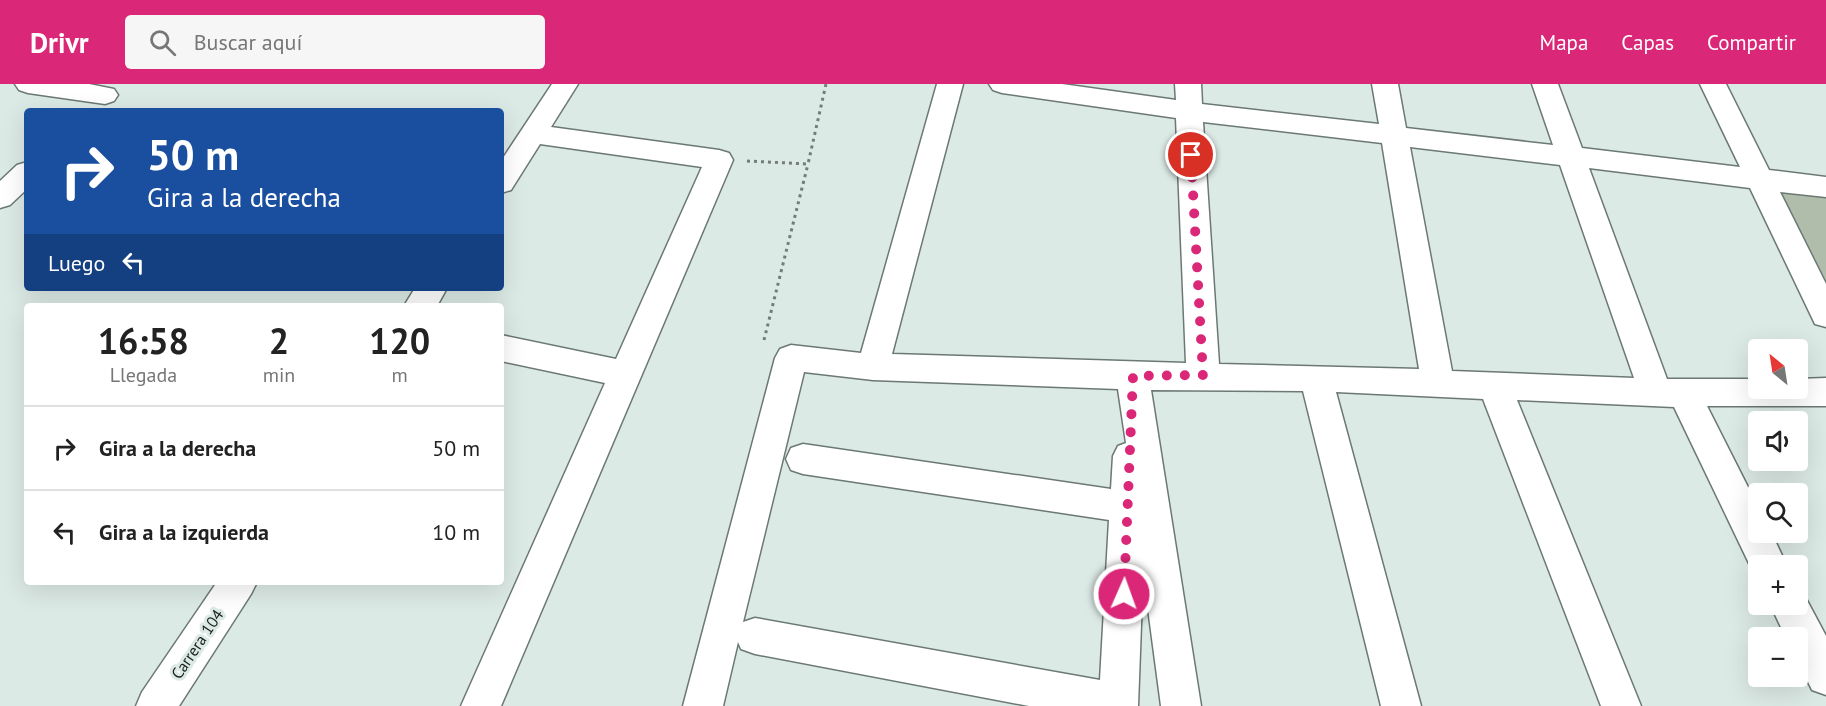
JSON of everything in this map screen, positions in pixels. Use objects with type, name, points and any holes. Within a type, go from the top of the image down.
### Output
[{"type":"street","points":[[28,84],[104,97]]},
{"type":"street","points":[[504,178],[565,84]]},
{"type":"street","points":[[873,367],[950,84]]},
{"type":"street","points":[[1002,84],[1188,98],[1396,135],[1571,158],[1826,187]]},
{"type":"street","points":[[1385,84],[1396,135],[1438,382]]},
{"type":"street","points":[[1545,84],[1571,158],[1670,393],[1763,555]]},
{"type":"street","points":[[1713,84],[1826,315]]},
{"type":"street","points":[[1188,98],[1203,375]]},
{"type":"street","points":[[481,706],[719,160],[533,134]]},
{"type":"street","points":[[504,349],[626,374]]},
{"type":"street","points":[[703,706],[791,358],[873,367],[1133,376],[1316,378],[1670,393],[1826,392]]},
{"type":"street","points":[[755,636],[1118,705],[1133,376]]},
{"type":"street","points":[[1133,376],[1181,706]]},
{"type":"street","points":[[1316,378],[1401,706]]},
{"type":"street","points":[[1495,387],[1621,706]]},
{"type":"street","points":[[803,459],[1127,507]]},
{"type":"street","name":"Carrera 104","points":[[156,706],[236,585]]},
{"type":"street","points":[[1795,615],[1826,676]]},
{"type":"path","points":[[791,358],[761,355],[826,84]]},
{"type":"path","points":[[719,160],[808,164]]},
{"type":"green space","points":[[1776,191],[1826,197],[1826,285]]},
{"type":"route","points":[[1124,594],[1133,376],[1203,375],[1191,155]]}]
